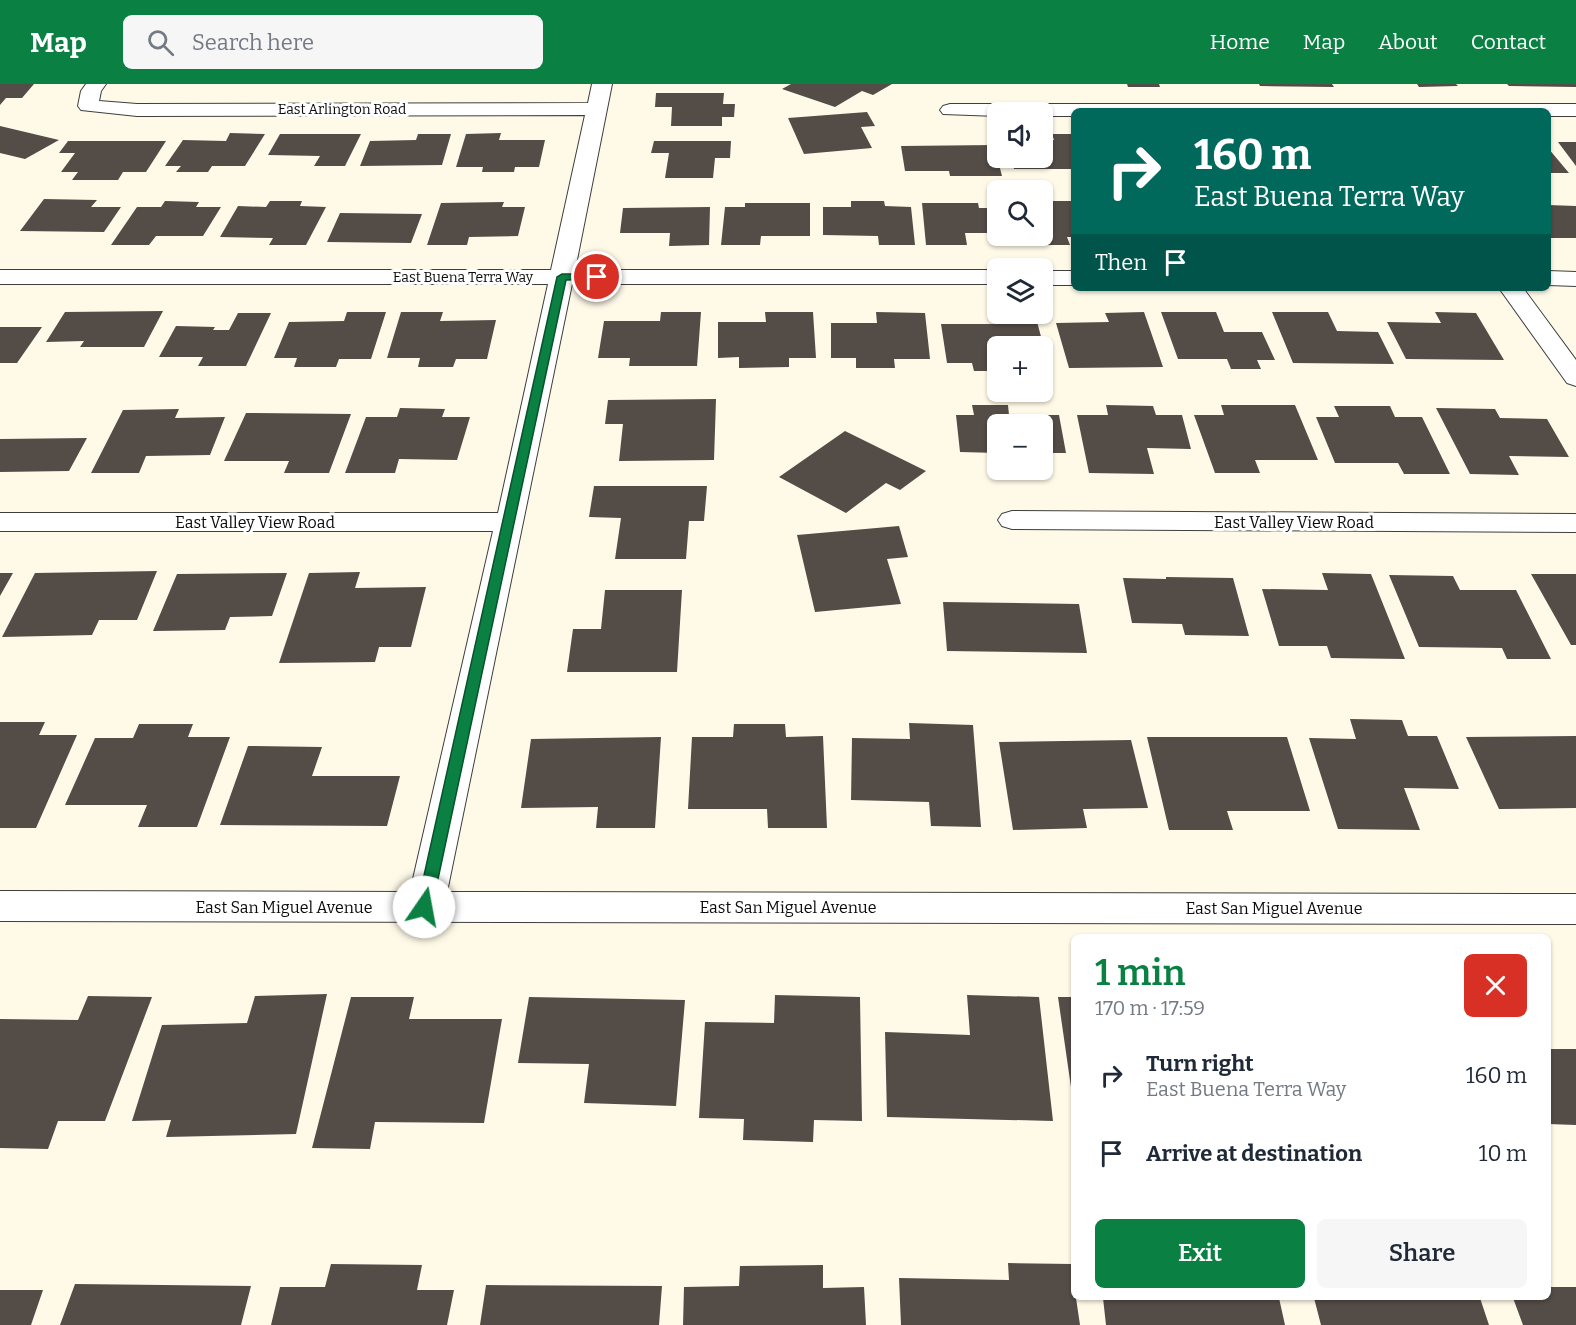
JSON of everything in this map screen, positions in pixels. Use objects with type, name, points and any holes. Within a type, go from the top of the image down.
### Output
[{"type":"street","name":"East Arlington Road","points":[[96,84],[91,91],[88,106],[136,110],[599,97]]},
{"type":"street","points":[[1377,91],[1388,108]]},
{"type":"street","points":[[424,907],[510,522],[599,97]]},
{"type":"street","points":[[950,110],[1071,110]]},
{"type":"street","points":[[1551,110],[1576,110]]},
{"type":"street","name":"East Buena Terra Way","points":[[0,277],[987,278]]},
{"type":"street","points":[[1053,278],[1071,278]]},
{"type":"street","points":[[1551,279],[1576,279]]},
{"type":"street","points":[[1512,291],[1576,378]]},
{"type":"street","name":"East Valley View Road","points":[[1012,520],[1576,523]]},
{"type":"street","name":"East Valley View Road","points":[[0,522],[510,522]]},
{"type":"street","name":"East San Miguel Avenue","points":[[0,906],[1576,909]]},
{"type":"building","points":[[0,84],[34,84],[22,98],[6,98],[0,105]]},
{"type":"building","points":[[791,84],[892,84],[873,95],[862,91],[835,107],[782,89]]},
{"type":"building","points":[[1127,84],[1159,84],[1160,87],[1128,87]]},
{"type":"building","points":[[1259,84],[1332,84],[1334,87],[1260,86]]},
{"type":"building","points":[[1417,84],[1456,84],[1458,86],[1419,87]]},
{"type":"building","points":[[1507,84],[1576,84],[1576,87],[1509,86]]},
{"type":"building","points":[[656,93],[724,93],[723,104],[735,104],[734,117],[722,117],[722,126],[671,126],[672,107],[655,107]]},
{"type":"building","points":[[867,112],[875,126],[861,127],[872,148],[804,154],[788,118]]},
{"type":"building","points":[[0,126],[59,140],[25,159],[0,153]]},
{"type":"building","points":[[230,133],[265,134],[245,166],[212,166],[208,172],[176,172],[181,166],[165,166],[183,140],[226,141]]},
{"type":"building","points":[[501,133],[499,140],[545,140],[539,167],[515,167],[514,172],[482,172],[483,167],[456,167],[466,134]]},
{"type":"building","points":[[280,134],[361,134],[345,166],[314,166],[320,156],[268,155]]},
{"type":"building","points":[[418,134],[451,134],[442,165],[360,166],[370,141],[416,140]]},
{"type":"building","points":[[1053,134],[1071,134],[1071,169],[1014,169],[1053,168]]},
{"type":"building","points":[[68,141],[166,141],[146,172],[123,172],[118,180],[72,180],[78,172],[61,172],[75,153],[59,153]]},
{"type":"building","points":[[654,141],[731,141],[730,158],[715,158],[713,178],[665,178],[669,153],[651,153]]},
{"type":"building","points":[[1558,142],[1576,142],[1576,166]]},
{"type":"building","points":[[987,145],[987,168],[1000,168],[1002,176],[950,176],[949,171],[905,171],[901,146]]},
{"type":"building","points":[[1551,152],[1569,173],[1551,173]]},
{"type":"building","points":[[44,199],[97,200],[91,207],[121,207],[104,232],[20,231]]},
{"type":"building","points":[[165,201],[199,202],[196,207],[221,207],[203,236],[156,236],[149,245],[111,245],[137,207],[161,207]]},
{"type":"building","points":[[270,201],[302,201],[300,206],[326,207],[306,245],[269,245],[273,238],[220,237],[238,206],[266,207]]},
{"type":"building","points":[[851,201],[884,201],[885,206],[911,207],[915,245],[879,245],[878,236],[823,235],[823,207],[851,207]]},
{"type":"building","points":[[1053,201],[1071,201],[1071,237],[1067,237],[1070,245],[1053,245]]},
{"type":"building","points":[[504,202],[502,207],[525,207],[518,236],[469,237],[467,245],[427,245],[441,203]]},
{"type":"building","points":[[745,203],[810,203],[810,236],[761,236],[760,245],[721,245],[725,207],[745,207]]},
{"type":"building","points":[[922,203],[978,203],[979,208],[987,208],[987,233],[965,233],[967,245],[926,245]]},
{"type":"building","points":[[1551,205],[1576,206],[1576,238],[1551,238]]},
{"type":"building","points":[[710,207],[709,245],[669,246],[670,233],[620,233],[623,208]]},
{"type":"building","points":[[340,213],[422,214],[411,243],[327,242]]},
{"type":"building","points":[[163,311],[144,347],[80,347],[84,341],[46,342],[65,312]]},
{"type":"building","points":[[347,312],[386,312],[371,359],[339,359],[336,367],[294,367],[297,358],[274,358],[289,322],[344,321]]},
{"type":"building","points":[[401,312],[443,312],[440,321],[496,320],[487,359],[456,359],[453,367],[418,367],[420,358],[387,358]]},
{"type":"building","points":[[661,312],[701,312],[697,366],[629,366],[630,358],[598,358],[604,321],[660,321]]},
{"type":"building","points":[[765,312],[813,312],[816,358],[789,358],[789,367],[739,368],[739,357],[718,358],[718,322],[766,322]]},
{"type":"building","points":[[876,312],[925,313],[930,359],[894,359],[895,368],[856,368],[856,358],[831,358],[831,323],[877,323]]},
{"type":"building","points":[[1144,312],[1163,367],[1069,368],[1056,323],[1109,322],[1105,313]]},
{"type":"building","points":[[1161,312],[1216,312],[1224,332],[1262,332],[1275,360],[1257,360],[1261,369],[1231,369],[1227,359],[1178,359]]},
{"type":"building","points":[[1272,312],[1328,312],[1337,331],[1378,332],[1394,364],[1293,363]]},
{"type":"building","points":[[1435,312],[1476,313],[1504,360],[1406,359],[1387,322],[1441,323]]},
{"type":"building","points":[[238,313],[271,313],[246,366],[198,366],[203,357],[159,357],[176,326],[215,327],[213,330],[229,330]]},
{"type":"building","points":[[941,324],[1038,324],[1041,336],[987,336],[987,371],[974,371],[972,363],[947,363]]},
{"type":"building","points":[[0,327],[42,327],[17,363],[0,363]]},
{"type":"building","points":[[716,399],[714,460],[619,461],[623,424],[605,424],[608,400]]},
{"type":"building","points":[[972,405],[1008,405],[1009,414],[987,414],[987,453],[960,452],[956,415],[974,415]]},
{"type":"building","points":[[1106,405],[1153,406],[1156,415],[1182,415],[1191,449],[1147,448],[1154,474],[1089,473],[1077,415],[1108,415]]},
{"type":"building","points":[[1221,405],[1295,405],[1318,460],[1255,460],[1260,473],[1215,473],[1194,415],[1224,415]]},
{"type":"building","points":[[1334,406],[1390,406],[1395,417],[1422,417],[1450,474],[1404,474],[1398,463],[1335,463],[1316,417],[1339,417]]},
{"type":"building","points":[[400,408],[445,409],[442,417],[470,417],[457,460],[399,459],[395,473],[345,473],[366,417],[397,417]]},
{"type":"building","points":[[1436,408],[1495,409],[1500,418],[1547,419],[1569,457],[1509,456],[1519,475],[1470,474]]},
{"type":"building","points":[[179,409],[175,418],[225,417],[210,455],[146,456],[139,473],[91,473],[123,410]]},
{"type":"building","points":[[246,413],[351,414],[329,473],[284,473],[289,461],[224,461]]},
{"type":"building","points":[[1053,415],[1059,415],[1066,453],[1053,453]]},
{"type":"building","points":[[845,431],[926,471],[900,490],[886,483],[846,513],[779,477]]},
{"type":"building","points":[[87,438],[69,471],[0,472],[0,439]]},
{"type":"building","points":[[594,486],[707,486],[704,521],[689,521],[686,559],[615,559],[621,518],[589,517]]},
{"type":"building","points":[[899,526],[908,557],[887,559],[901,604],[815,612],[797,535]]},
{"type":"building","points":[[157,571],[137,620],[99,620],[92,635],[2,637],[35,573]]},
{"type":"building","points":[[360,572],[355,588],[426,587],[411,647],[379,647],[375,662],[279,663],[309,573]]},
{"type":"building","points":[[0,573],[13,573],[0,596]]},
{"type":"building","points":[[287,573],[272,616],[230,617],[225,630],[153,631],[177,574]]},
{"type":"building","points":[[1322,573],[1371,574],[1405,659],[1331,658],[1327,646],[1279,646],[1262,589],[1328,590]]},
{"type":"building","points":[[1531,574],[1576,574],[1576,645],[1571,645]]},
{"type":"building","points":[[1389,575],[1453,576],[1460,590],[1516,590],[1551,659],[1507,659],[1502,648],[1419,647]]},
{"type":"building","points":[[1166,577],[1233,578],[1249,636],[1185,635],[1182,624],[1132,623],[1123,578],[1166,579]]},
{"type":"building","points":[[605,590],[682,590],[677,672],[567,672],[573,629],[601,629]]},
{"type":"building","points":[[943,602],[1079,604],[1087,653],[947,651]]},
{"type":"building","points":[[1350,719],[1402,720],[1408,736],[1437,736],[1459,789],[1404,788],[1420,830],[1338,829],[1309,738],[1356,739]]},
{"type":"building","points":[[0,722],[45,722],[39,735],[77,735],[36,828],[0,828]]},
{"type":"building","points":[[909,723],[973,725],[981,827],[931,826],[929,802],[851,800],[852,738],[910,739]]},
{"type":"building","points":[[139,724],[193,724],[188,737],[230,737],[197,827],[138,827],[147,805],[65,805],[95,738],[133,738]]},
{"type":"building","points":[[734,724],[785,724],[786,737],[823,736],[827,828],[768,828],[767,809],[688,809],[692,737],[733,737]]},
{"type":"building","points":[[1576,736],[1576,808],[1499,809],[1466,737]]},
{"type":"building","points":[[661,737],[655,828],[596,828],[598,807],[521,808],[531,739]]},
{"type":"building","points":[[1147,737],[1287,737],[1310,811],[1227,811],[1233,830],[1169,830]]},
{"type":"building","points":[[1131,740],[1148,808],[1083,809],[1087,828],[1013,830],[999,742]]},
{"type":"building","points":[[248,746],[322,747],[312,776],[400,776],[387,826],[220,825]]},
{"type":"building","points":[[327,994],[296,1134],[166,1137],[171,1120],[132,1121],[162,1025],[247,1023],[255,996]]},
{"type":"building","points":[[775,995],[860,997],[862,1121],[814,1120],[813,1142],[743,1140],[744,1119],[699,1118],[705,1022],[774,1023]]},
{"type":"building","points":[[967,995],[1039,997],[1053,1121],[887,1117],[885,1032],[970,1035]]},
{"type":"building","points":[[88,996],[152,997],[105,1121],[58,1121],[48,1149],[0,1148],[0,1019],[78,1020]]},
{"type":"building","points":[[351,997],[414,997],[409,1019],[502,1019],[484,1123],[375,1122],[370,1149],[312,1148]]},
{"type":"building","points":[[529,997],[685,1000],[676,1106],[584,1103],[589,1064],[518,1063]]},
{"type":"building","points":[[1058,997],[1071,997],[1071,1087]]},
{"type":"building","points":[[1551,1049],[1576,1049],[1576,1125],[1551,1124]]},
{"type":"building","points":[[1008,1263],[1071,1264],[1071,1300],[1076,1300],[1080,1325],[901,1325],[899,1278],[1009,1280]]},
{"type":"building","points":[[331,1264],[422,1265],[417,1290],[454,1290],[447,1325],[271,1325],[280,1287],[325,1287]]},
{"type":"building","points":[[823,1265],[823,1288],[864,1287],[866,1325],[683,1325],[684,1287],[739,1286],[740,1266]]},
{"type":"building","points":[[75,1284],[251,1286],[241,1325],[60,1325]]},
{"type":"building","points":[[486,1285],[662,1286],[659,1325],[480,1325]]},
{"type":"building","points":[[1551,1287],[1576,1287],[1576,1325],[1523,1325],[1514,1300],[1551,1300]]},
{"type":"building","points":[[0,1290],[43,1290],[31,1325],[0,1325]]},
{"type":"building","points":[[1103,1300],[1279,1300],[1285,1325],[1106,1325]]},
{"type":"building","points":[[1315,1300],[1481,1300],[1489,1325],[1321,1325]]},
{"type":"route","points":[[424,907],[562,277],[597,277]]}]
